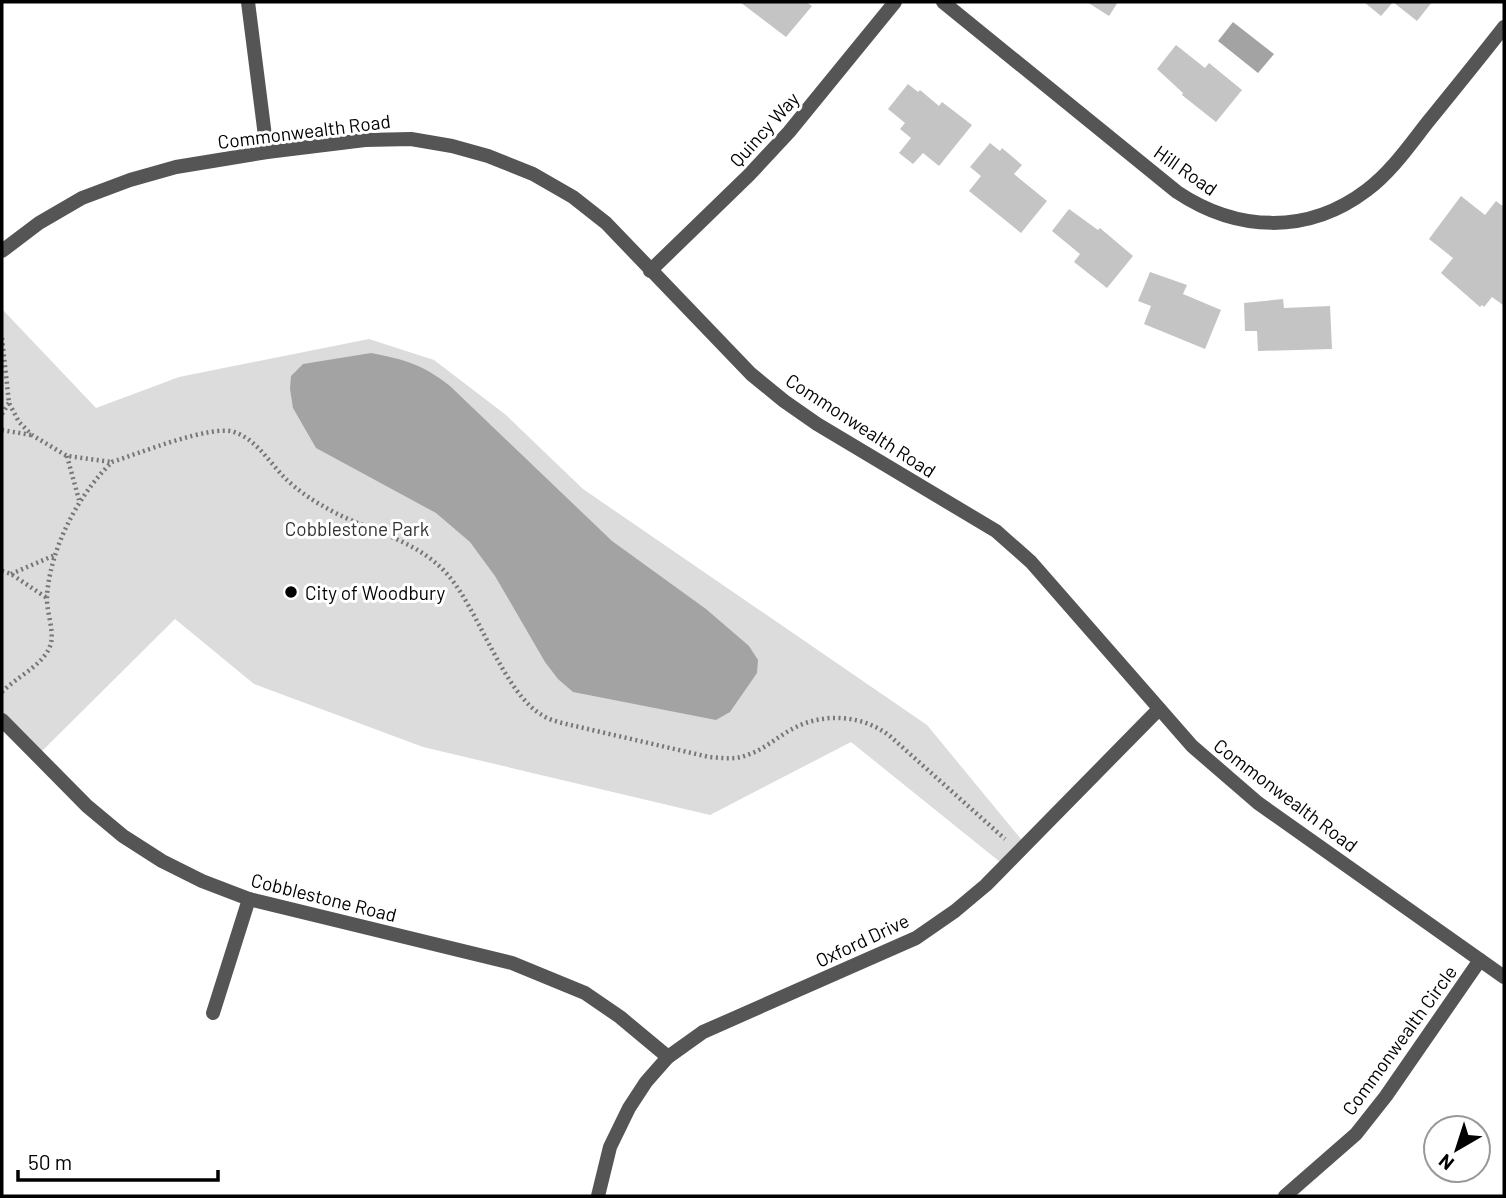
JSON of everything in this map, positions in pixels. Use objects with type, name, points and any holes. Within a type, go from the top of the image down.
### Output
[{"type":"street","points":[[248,2],[267,152]]},
{"type":"street","name":"Quincy Way","points":[[650,271],[749,175],[789,132],[895,2]]},
{"type":"street","name":"Hill Road","points":[[943,2],[1177,192],[1220,215],[1254,222],[1288,222],[1318,215],[1342,206],[1366,190],[1402,154],[1504,27]]},
{"type":"street","name":"Commonwealth Road","points":[[2,251],[38,223],[82,198],[130,180],[176,167],[267,152],[365,140],[411,139],[488,156],[533,174],[573,197],[606,223],[751,374],[784,401],[817,424],[996,531],[1031,562],[1065,598],[1192,746],[1258,803],[1504,977]]},
{"type":"street","name":"Oxford Drive","points":[[598,1196],[610,1147],[629,1108],[646,1082],[668,1057],[702,1032],[916,938],[955,911],[986,885],[1159,709]]},
{"type":"street","name":"Cobblestone Road","points":[[2,720],[87,806],[123,836],[172,866],[248,899],[512,963],[586,993],[668,1057]]},
{"type":"street","points":[[213,1013],[248,899]]},
{"type":"street","name":"Commonwealth Circle","points":[[1285,1196],[1356,1134],[1386,1096],[1480,960]]},
{"type":"path","points":[[2,338],[9,402],[19,422],[32,435],[67,456],[112,462]]},
{"type":"path","points":[[2,414],[9,402]]},
{"type":"path","points":[[2,692],[42,658],[51,645],[47,598],[55,554],[80,501],[99,474],[112,462],[216,429],[234,432],[250,441],[286,480],[324,507],[410,545],[432,559],[462,595],[515,688],[527,703],[542,715],[575,726],[709,757],[729,759],[747,756],[794,727],[811,721],[858,719],[884,731],[1018,852]]},
{"type":"path","points":[[2,430],[32,435]]},
{"type":"path","points":[[67,456],[80,501]]},
{"type":"path","points":[[10,574],[55,554]]},
{"type":"path","points":[[2,571],[47,598]]},
{"type":"green space","name":"Cobblestone Park","points":[[2,309],[96,408],[179,377],[369,339],[434,360],[506,415],[583,489],[927,725],[1025,844],[1005,866],[851,742],[710,815],[423,747],[254,684],[175,619],[37,756],[2,720]]},
{"type":"shaded area","points":[[1233,22],[1274,54],[1258,73],[1218,41]]},
{"type":"shaded area","points":[[371,353],[413,364],[450,386],[612,541],[706,609],[749,646],[758,660],[757,673],[730,712],[716,720],[573,692],[545,662],[495,576],[470,542],[436,513],[316,448],[293,408],[291,376],[303,364]]},
{"type":"building","points":[[740,2],[806,2],[812,6],[786,37]]},
{"type":"building","points":[[1087,2],[1118,2],[1109,16]]},
{"type":"building","points":[[1364,2],[1393,2],[1381,16]]},
{"type":"building","points":[[1393,2],[1432,2],[1417,21]]},
{"type":"building","points":[[1176,45],[1205,68],[1209,63],[1242,90],[1216,122],[1182,95],[1183,93],[1157,69]]},
{"type":"building","points":[[908,84],[939,106],[942,102],[972,125],[939,166],[923,153],[913,164],[899,153],[911,138],[900,129],[905,123],[888,109]]},
{"type":"building","points":[[990,143],[1000,151],[1002,148],[1022,165],[1014,174],[1047,201],[1021,233],[969,191],[981,176],[970,167]]},
{"type":"building","points":[[1461,196],[1485,215],[1496,201],[1504,207],[1503,305],[1492,297],[1484,307],[1480,307],[1441,273],[1453,258],[1429,239]]},
{"type":"building","points":[[1069,209],[1098,230],[1100,228],[1133,256],[1107,288],[1074,262],[1080,254],[1052,231]]},
{"type":"building","points":[[1150,272],[1187,285],[1183,294],[1221,310],[1205,349],[1144,324],[1151,306],[1138,301]]},
{"type":"building","points":[[1283,299],[1284,308],[1330,306],[1332,349],[1258,351],[1257,331],[1245,331],[1244,303]]},
{"type":"place","name":"City of Woodbury","points":[[291,592]]}]
